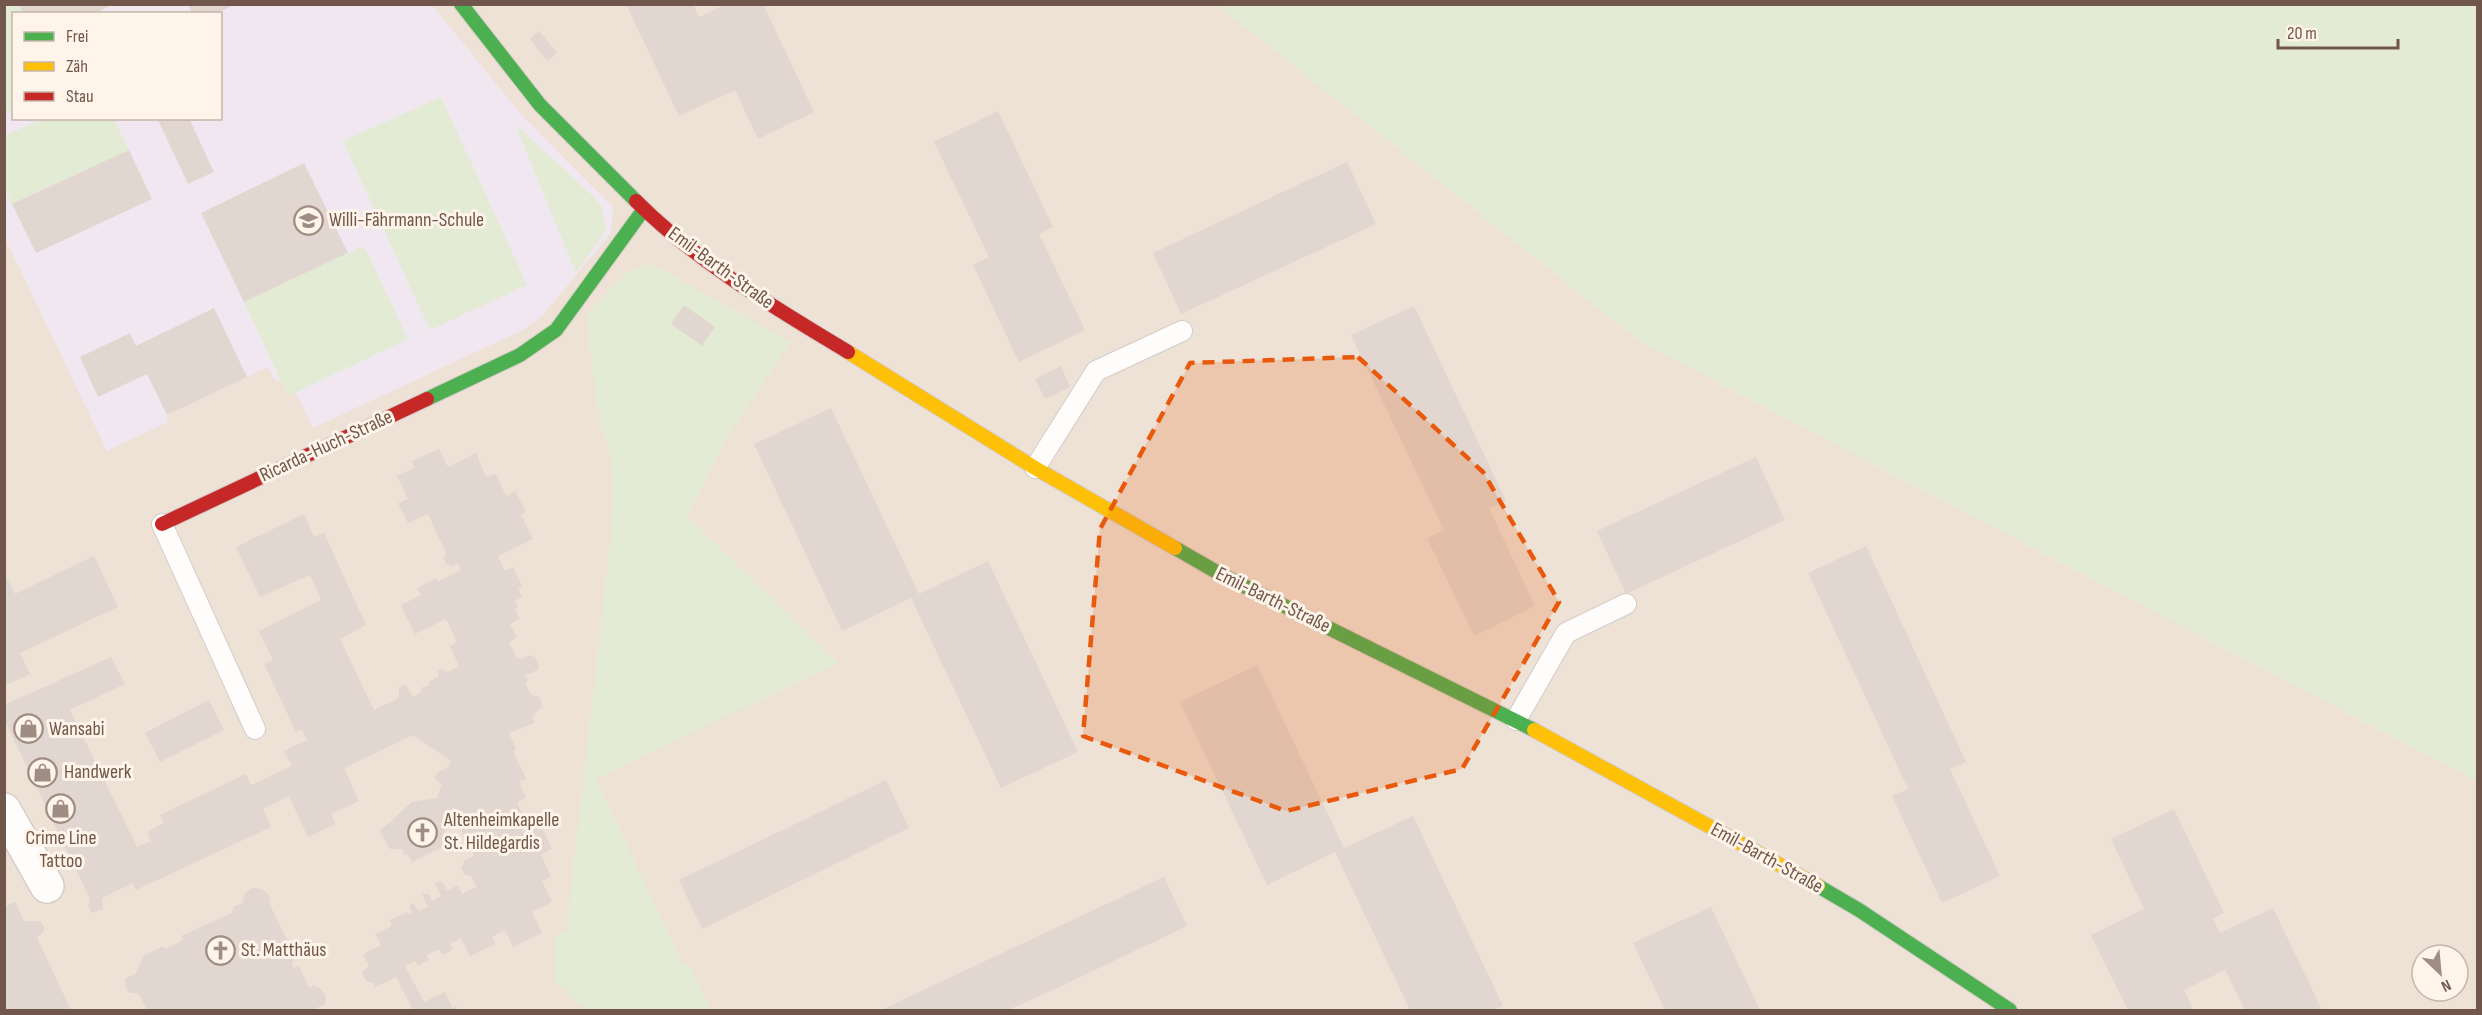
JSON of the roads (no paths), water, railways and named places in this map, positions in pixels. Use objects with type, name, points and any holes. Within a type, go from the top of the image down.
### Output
[{"type":"street","name":"Emil-Barth-Straße","points":[[461,4],[540,105],[644,209],[685,246],[781,310],[1035,468],[1222,576],[1516,720],[1679,808],[1858,910],[2010,1011]]},
{"type":"street","name":"Ricarda-Huch-Straße","points":[[162,524],[520,355],[556,330],[644,209]]},
{"type":"street","points":[[4,810],[47,886]]},
{"type":"lane","points":[[1035,468],[1096,370],[1182,331]]},
{"type":"lane","name":"Ricarda-Huch-Straße","points":[[162,524],[255,729]]},
{"type":"lane","points":[[1516,720],[1566,633],[1626,604]]},
{"type":"place","name":"Willi-Fährmann-Schule","points":[[308,220]]},
{"type":"place","name":"Wansabi","points":[[28,729]]},
{"type":"place","name":"Handwerk","points":[[43,772]]},
{"type":"place","name":"Crime Line Tattoo","points":[[61,808]]},
{"type":"place","name":"Altenheimkapelle St. Hildegardis","points":[[423,832]]},
{"type":"place","name":"St. Matthäus","points":[[220,950]]}]
